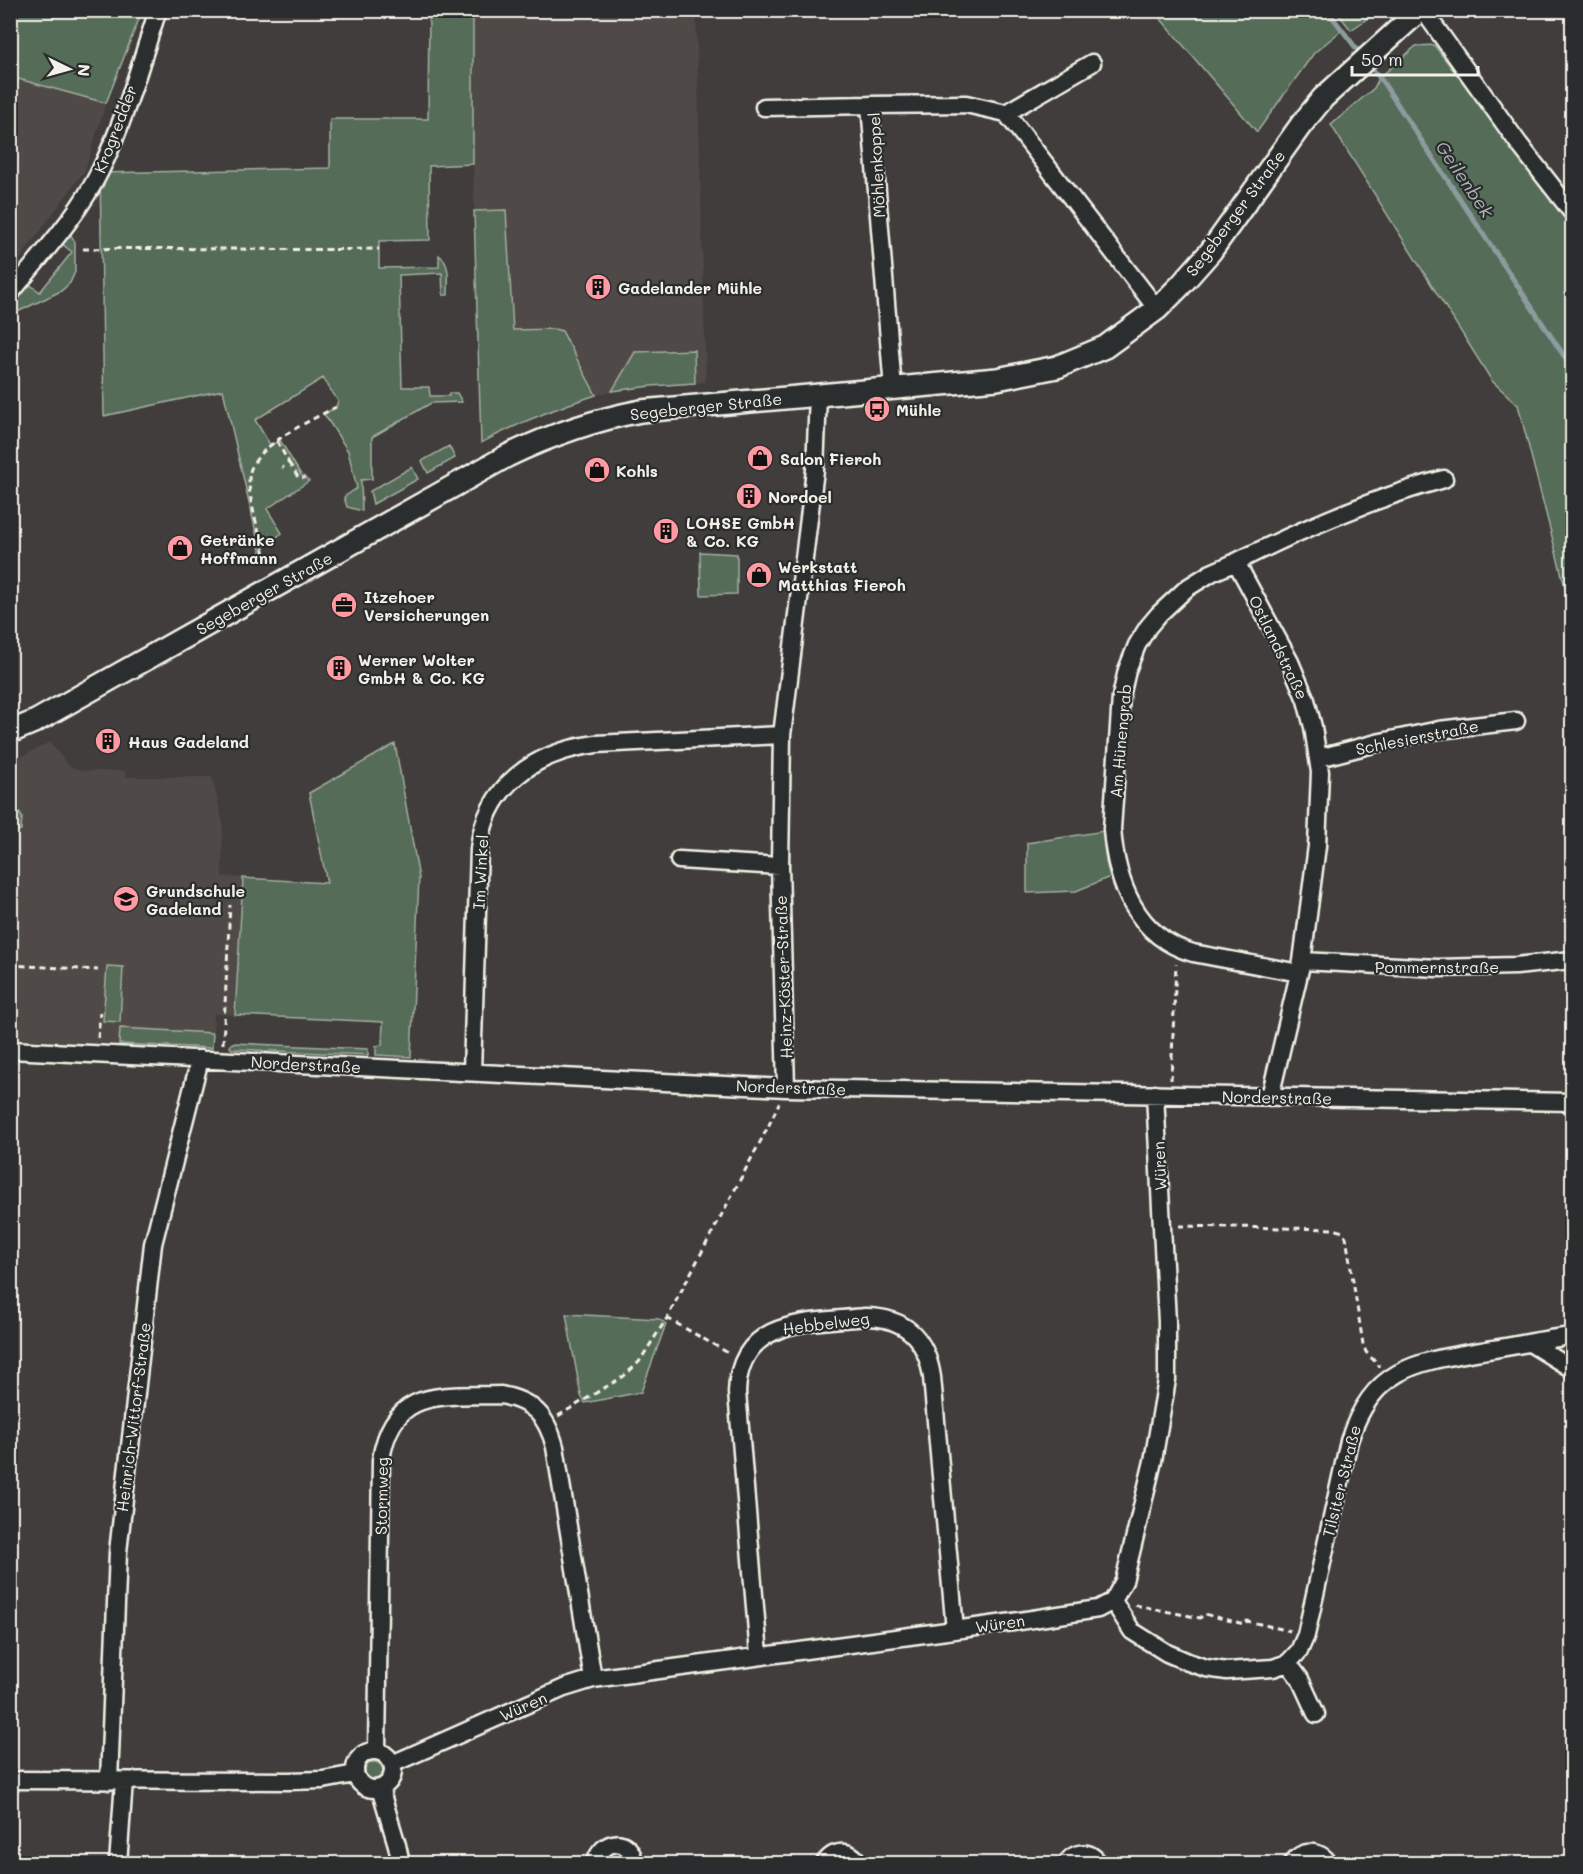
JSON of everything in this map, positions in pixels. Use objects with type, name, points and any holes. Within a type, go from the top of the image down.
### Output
[{"type":"main road","name":"Segeberger Straße","points":[[10,732],[36,721],[489,466],[535,443],[568,430],[607,417],[640,411],[997,379],[1057,367],[1106,347],[1157,309],[1211,251],[1301,125],[1323,98],[1422,10]]},
{"type":"street","name":"Krogredder","points":[[10,294],[77,209],[99,173],[116,136],[158,10]]},
{"type":"street","points":[[1422,10],[1519,144],[1572,212]]},
{"type":"street","points":[[1092,63],[1006,113],[1157,309]]},
{"type":"street","name":"Möhlenkoppel","points":[[893,389],[870,105],[966,104],[1006,113]]},
{"type":"street","points":[[764,107],[870,105]]},
{"type":"street","name":"Heinz-Köster-Straße","points":[[786,1088],[780,866],[782,735],[815,470],[818,395]]},
{"type":"street","points":[[1236,562],[1337,514],[1398,491],[1444,479]]},
{"type":"street","name":"Ostlandstraße","points":[[1236,562],[1294,671],[1306,700],[1319,758],[1320,818],[1300,967],[1270,1097]]},
{"type":"street","name":"Am Hünengrab","points":[[1236,562],[1211,573],[1187,588],[1159,614],[1137,645],[1127,670],[1120,697],[1112,829],[1117,867],[1130,901],[1138,914],[1149,927],[1176,947],[1194,953],[1300,967]]},
{"type":"street","name":"Schlesierstraße","points":[[1319,758],[1439,730],[1516,721]]},
{"type":"street","name":"Im Winkel","points":[[472,1072],[481,832],[486,816],[499,794],[509,783],[533,765],[570,748],[596,744],[782,735]]},
{"type":"street","points":[[679,860],[780,866]]},
{"type":"street","name":"Pommernstraße","points":[[1300,967],[1516,966],[1572,960]]},
{"type":"street","name":"Norderstraße","points":[[10,1050],[786,1088],[1572,1102]]},
{"type":"street","name":"Heinrich-Wittorf-Straße","points":[[118,1863],[116,1781],[118,1552],[153,1244],[200,1059]]},
{"type":"street","name":"Würen","points":[[392,1764],[564,1688],[593,1678],[1098,1609],[1113,1601],[1124,1581],[1163,1411],[1167,1380],[1167,1322],[1162,1225],[1163,1095]]},
{"type":"street","name":"Hebbelweg","points":[[759,1655],[737,1392],[738,1376],[742,1361],[759,1339],[787,1326],[865,1317],[890,1320],[911,1332],[926,1352],[932,1377],[955,1630]]},
{"type":"street","name":"Tilsiter Straße","points":[[1288,1663],[1299,1651],[1306,1635],[1348,1441],[1364,1404],[1376,1389],[1403,1370],[1427,1361],[1572,1336]]},
{"type":"street","points":[[1530,1343],[1572,1369]]},
{"type":"street","name":"Stormweg","points":[[378,1751],[381,1460],[384,1441],[390,1426],[399,1414],[421,1400],[434,1397],[512,1397],[522,1401],[541,1416],[547,1424],[555,1447],[593,1678]]},
{"type":"street","points":[[1113,1601],[1132,1631],[1167,1653],[1188,1662],[1227,1671],[1273,1668],[1288,1663],[1300,1679],[1316,1714]]},
{"type":"street","points":[[371,1751],[384,1754],[392,1764],[392,1777],[380,1788],[364,1787],[355,1774],[359,1758],[371,1751]]},
{"type":"street","points":[[10,1780],[311,1780],[355,1774]]},
{"type":"street","points":[[380,1788],[401,1863]]},
{"type":"street","points":[[595,1863],[603,1847],[612,1843],[628,1848],[634,1863]]},
{"type":"street","points":[[824,1863],[837,1852],[844,1852],[850,1854],[859,1863]]},
{"type":"street","points":[[1293,1863],[1297,1856],[1304,1852],[1312,1852],[1321,1855],[1329,1863]]},
{"type":"street","points":[[1066,1863],[1079,1853],[1089,1854],[1096,1858],[1098,1863]]},
{"type":"path","points":[[83,249],[169,247],[294,250],[379,249]]},
{"type":"path","points":[[265,554],[249,490],[250,472],[258,456],[277,441],[336,407]]},
{"type":"path","points":[[277,441],[298,477],[305,478]]},
{"type":"path","points":[[282,468],[289,463]]},
{"type":"path","points":[[223,1044],[230,905]]},
{"type":"path","points":[[1163,1095],[1176,947]]},
{"type":"path","points":[[10,965],[98,970]]},
{"type":"path","points":[[29,971],[30,966]]},
{"type":"path","points":[[10,1015],[11,1006]]},
{"type":"path","points":[[98,1043],[100,1012]]},
{"type":"path","points":[[547,1424],[633,1369],[667,1318],[768,1127],[786,1088]]},
{"type":"path","points":[[1162,1225],[1335,1229],[1342,1232],[1346,1237],[1363,1344],[1366,1352],[1390,1378]]},
{"type":"path","points":[[667,1318],[742,1361]]},
{"type":"path","points":[[1113,1601],[1200,1618],[1204,1614],[1244,1624],[1247,1621],[1306,1635]]},
{"type":"shaded area","points":[[473,11],[696,11],[706,382],[651,386],[604,393],[551,410],[517,424],[481,443],[473,164]]},
{"type":"shaded area","points":[[11,77],[106,103],[85,170],[11,271]]},
{"type":"shaded area","name":"Grundschule Gadeland","points":[[50,742],[69,766],[83,771],[125,771],[126,777],[212,777],[223,823],[222,876],[243,878],[235,1015],[214,1014],[212,1048],[11,1039],[10,762]]},
{"type":"green space","points":[[10,11],[142,11],[106,103],[11,77]]},
{"type":"green space","points":[[429,11],[473,11],[473,164],[429,166],[430,240],[379,241],[379,268],[439,267],[439,255],[443,259],[448,273],[448,295],[443,295],[442,273],[399,275],[402,387],[429,387],[430,396],[449,396],[449,393],[457,393],[462,402],[431,403],[372,437],[372,479],[361,480],[362,511],[347,507],[344,497],[357,488],[348,451],[324,414],[336,407],[338,401],[323,378],[255,420],[271,445],[280,440],[301,475],[309,481],[267,509],[282,533],[263,547],[265,554],[261,554],[223,390],[104,416],[100,173],[330,168],[330,119],[428,119]]},
{"type":"green space","points":[[1154,11],[1327,11],[1342,30],[1314,53],[1257,132]]},
{"type":"green space","points":[[1336,11],[1378,11],[1351,30]]},
{"type":"green space","points":[[1434,45],[1572,223],[1572,614],[1518,405],[1492,381],[1331,125],[1374,88],[1379,78],[1416,46]]},
{"type":"green space","points":[[506,210],[513,330],[554,329],[562,331],[596,395],[537,416],[481,443],[474,211]]},
{"type":"green space","points":[[71,235],[75,242],[75,272],[70,283],[61,291],[11,315],[10,307],[29,284],[40,292],[72,252],[61,243],[66,236]]},
{"type":"green space","points":[[694,350],[695,383],[612,391],[635,352]]},
{"type":"green space","points":[[449,446],[455,458],[428,473],[422,461]]},
{"type":"green space","points":[[412,467],[418,479],[373,504],[370,491]]},
{"type":"green space","points":[[700,552],[737,554],[737,594],[701,595]]},
{"type":"green space","points":[[395,744],[419,878],[411,1057],[376,1055],[376,1046],[382,1045],[383,1022],[235,1015],[243,878],[327,883],[309,793]]},
{"type":"green space","points":[[10,799],[22,817],[21,830],[11,831]]},
{"type":"green space","points":[[1104,831],[1106,862],[1110,877],[1076,891],[1027,893],[1027,843]]},
{"type":"green space","points":[[107,966],[123,967],[120,1022],[103,1021]]},
{"type":"green space","points":[[120,1028],[213,1033],[212,1048],[119,1044]]},
{"type":"green space","points":[[232,1043],[368,1049],[368,1055],[232,1049],[230,1047]]},
{"type":"green space","points":[[566,1314],[659,1319],[666,1324],[641,1392],[585,1403],[581,1396]]},
{"type":"green space","points":[[370,1762],[378,1762],[383,1767],[381,1778],[370,1780],[365,1775],[365,1767]]},
{"type":"waterway","name":"Geilenbek","points":[[1327,10],[1362,56]]},
{"type":"waterway","name":"Geilenbek","points":[[1368,63],[1572,368]]},
{"type":"place","name":"Gadelander Mühle","points":[[598,287]]},
{"type":"place","name":"Mühle","points":[[877,409]]},
{"type":"place","name":"Salon Fieroh","points":[[760,458]]},
{"type":"place","name":"Kohls","points":[[597,470]]},
{"type":"place","name":"Nordoel","points":[[749,496]]},
{"type":"place","name":"LOHSE GmbH & Co. KG","points":[[666,531]]},
{"type":"place","name":"Getränke Hoffmann","points":[[180,548]]},
{"type":"place","name":"Werkstatt Matthias Fieroh","points":[[759,575]]},
{"type":"place","name":"Itzehoer Versicherungen","points":[[344,605]]},
{"type":"place","name":"Werner Wolter GmbH & Co. KG","points":[[339,668]]},
{"type":"place","name":"Haus Gadeland","points":[[108,741]]},
{"type":"place","name":"Grundschule Gadeland","points":[[126,899]]}]
